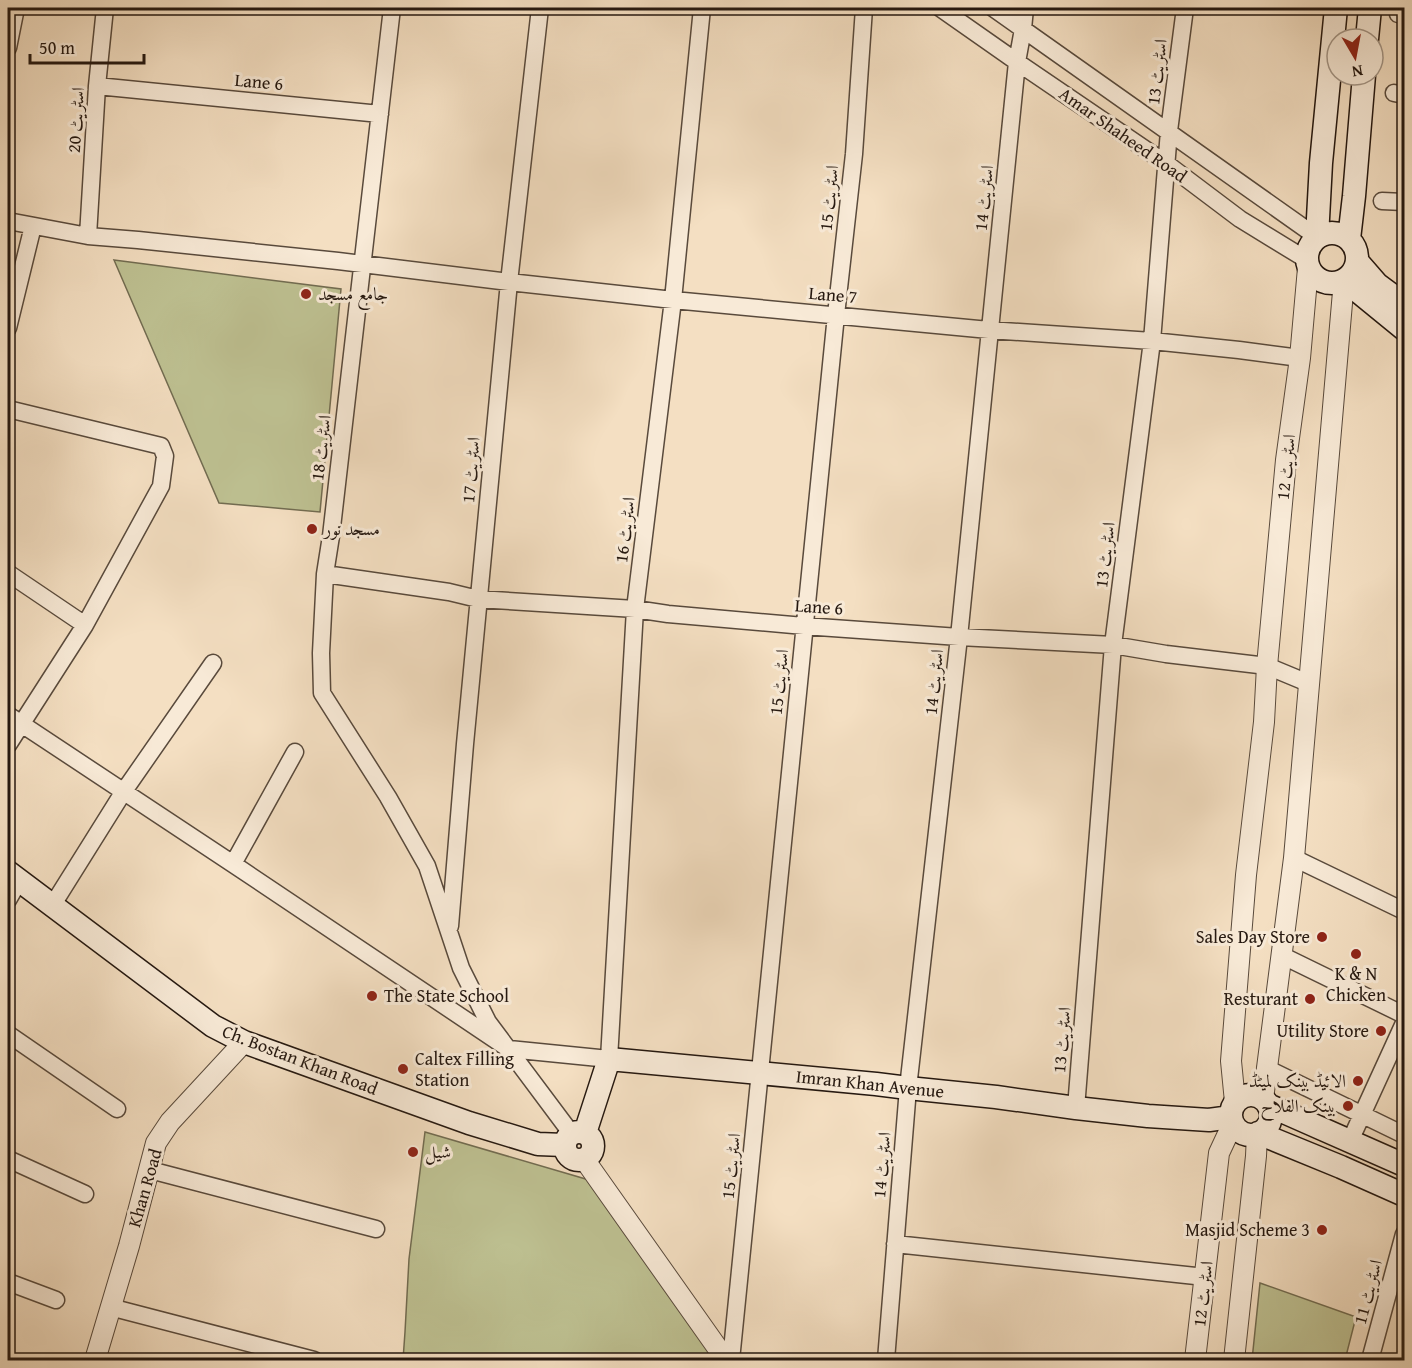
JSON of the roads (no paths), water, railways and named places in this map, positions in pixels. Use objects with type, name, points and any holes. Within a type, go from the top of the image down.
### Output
[{"type":"main road","points":[[1317,237],[1321,163],[1336,8]]},
{"type":"main road","points":[[1368,27],[1370,8]]},
{"type":"main road","points":[[1349,239],[1363,87]]},
{"type":"main road","points":[[1334,232],[1342,234],[1354,245],[1357,261],[1355,268],[1344,280],[1328,283],[1313,275],[1308,264],[1307,251],[1317,237],[1334,232]]},
{"type":"main road","points":[[1357,261],[1377,284],[1404,304]]},
{"type":"main road","points":[[1344,280],[1404,329]]},
{"type":"main road","name":"Ch. Bostan Khan Road","points":[[13,877],[213,1026],[244,1042],[462,1121],[538,1144],[574,1137]]},
{"type":"main road","points":[[584,1159],[591,1154],[593,1144],[589,1136],[574,1137],[609,1059]]},
{"type":"main road","name":"Imran Khan Avenue","points":[[609,1059],[876,1084],[1148,1116],[1209,1120],[1233,1114]]},
{"type":"main road","points":[[1266,1102],[1270,1111],[1267,1127],[1257,1134],[1240,1132],[1233,1114],[1239,1098],[1251,1095],[1404,1165]]},
{"type":"main road","points":[[1257,1134],[1404,1195]]},
{"type":"street","points":[[8,48],[16,8]]},
{"type":"street","name":"اسٹریٹ 20","points":[[88,236],[97,86],[105,8]]},
{"type":"street","name":"اسٹریٹ 18","points":[[392,8],[325,574],[321,653],[322,693],[388,796],[427,866],[461,968],[488,1022],[574,1137]]},
{"type":"street","name":"اسٹریٹ 17","points":[[450,937],[478,599],[509,282],[540,8]]},
{"type":"street","name":"اسٹریٹ 16","points":[[609,1059],[635,609],[673,300],[702,8]]},
{"type":"street","name":"اسٹریٹ 15","points":[[731,1360],[804,626],[854,154],[864,8]]},
{"type":"street","name":"Amar Shaheed Road","points":[[940,8],[1167,164],[1240,219],[1308,264]]},
{"type":"street","name":"Amar Shaheed Road","points":[[993,8],[1317,237]]},
{"type":"street","name":"اسٹریٹ 14","points":[[886,1360],[908,1088],[959,637],[1017,62],[1025,8]]},
{"type":"street","name":"اسٹریٹ 13","points":[[1076,1108],[1113,645],[1152,341],[1169,131],[1185,8]]},
{"type":"street","name":"Lane 6","points":[[97,86],[380,114]]},
{"type":"street","points":[[1382,201],[1404,202]]},
{"type":"street","name":"Lane 7","points":[[8,221],[88,236],[363,264],[673,300],[989,330],[1152,341],[1300,358]]},
{"type":"street","points":[[8,328],[33,226]]},
{"type":"street","name":"اسٹریٹ 12","points":[[1195,1360],[1219,1154],[1233,1114],[1231,1061],[1246,875],[1264,722],[1286,460],[1300,358],[1308,264]]},
{"type":"street","points":[[1266,1102],[1266,1068],[1293,858],[1344,280]]},
{"type":"street","points":[[8,409],[161,446],[165,456],[161,486],[85,626],[14,720],[8,746]]},
{"type":"street","points":[[8,573],[85,626]]},
{"type":"street","name":"Lane 6","points":[[325,574],[449,592],[478,599],[635,609],[804,626],[1113,645],[1267,666],[1308,682]]},
{"type":"street","points":[[52,906],[124,791],[213,663]]},
{"type":"street","points":[[14,720],[509,1049]]},
{"type":"street","points":[[233,864],[295,752]]},
{"type":"street","points":[[1293,858],[1404,911]]},
{"type":"street","points":[[8,900],[13,877]]},
{"type":"street","points":[[1281,955],[1404,1016]]},
{"type":"street","points":[[1350,1141],[1404,1023]]},
{"type":"street","points":[[8,1034],[117,1109]]},
{"type":"street","name":"Khan Road","points":[[95,1360],[129,1246],[156,1143],[170,1122],[244,1042]]},
{"type":"street","name":"Imran Khan Avenue","points":[[509,1049],[609,1059]]},
{"type":"street","points":[[1266,1068],[1404,1135]]},
{"type":"street","points":[[1234,1360],[1257,1134]]},
{"type":"street","points":[[8,1159],[85,1194]]},
{"type":"street","points":[[584,1159],[726,1360]]},
{"type":"street","points":[[150,1170],[376,1229]]},
{"type":"street","name":"اسٹریٹ 11","points":[[1370,1360],[1404,1234]]},
{"type":"street","points":[[895,1244],[1205,1277]]},
{"type":"street","points":[[8,1282],[56,1300]]},
{"type":"street","points":[[110,1307],[314,1360]]},
{"type":"place","name":"جامع مسجد","points":[[306,294]]},
{"type":"place","name":"مسجد نور","points":[[312,529]]},
{"type":"place","name":"Sales Day Store","points":[[1322,937]]},
{"type":"place","name":"K & N Chicken","points":[[1356,954]]},
{"type":"place","name":"The State School","points":[[372,996]]},
{"type":"place","name":"Resturant","points":[[1310,999]]},
{"type":"place","name":"Utility Store","points":[[1381,1031]]},
{"type":"place","name":"Caltex Filling Station","points":[[403,1069]]},
{"type":"place","name":"الائیڈ بینک لمیٹڈ","points":[[1358,1081]]},
{"type":"place","name":"بینک الفلاح","points":[[1348,1106]]},
{"type":"place","name":"شیل","points":[[413,1152]]},
{"type":"place","name":"Masjid Scheme 3","points":[[1322,1230]]}]
